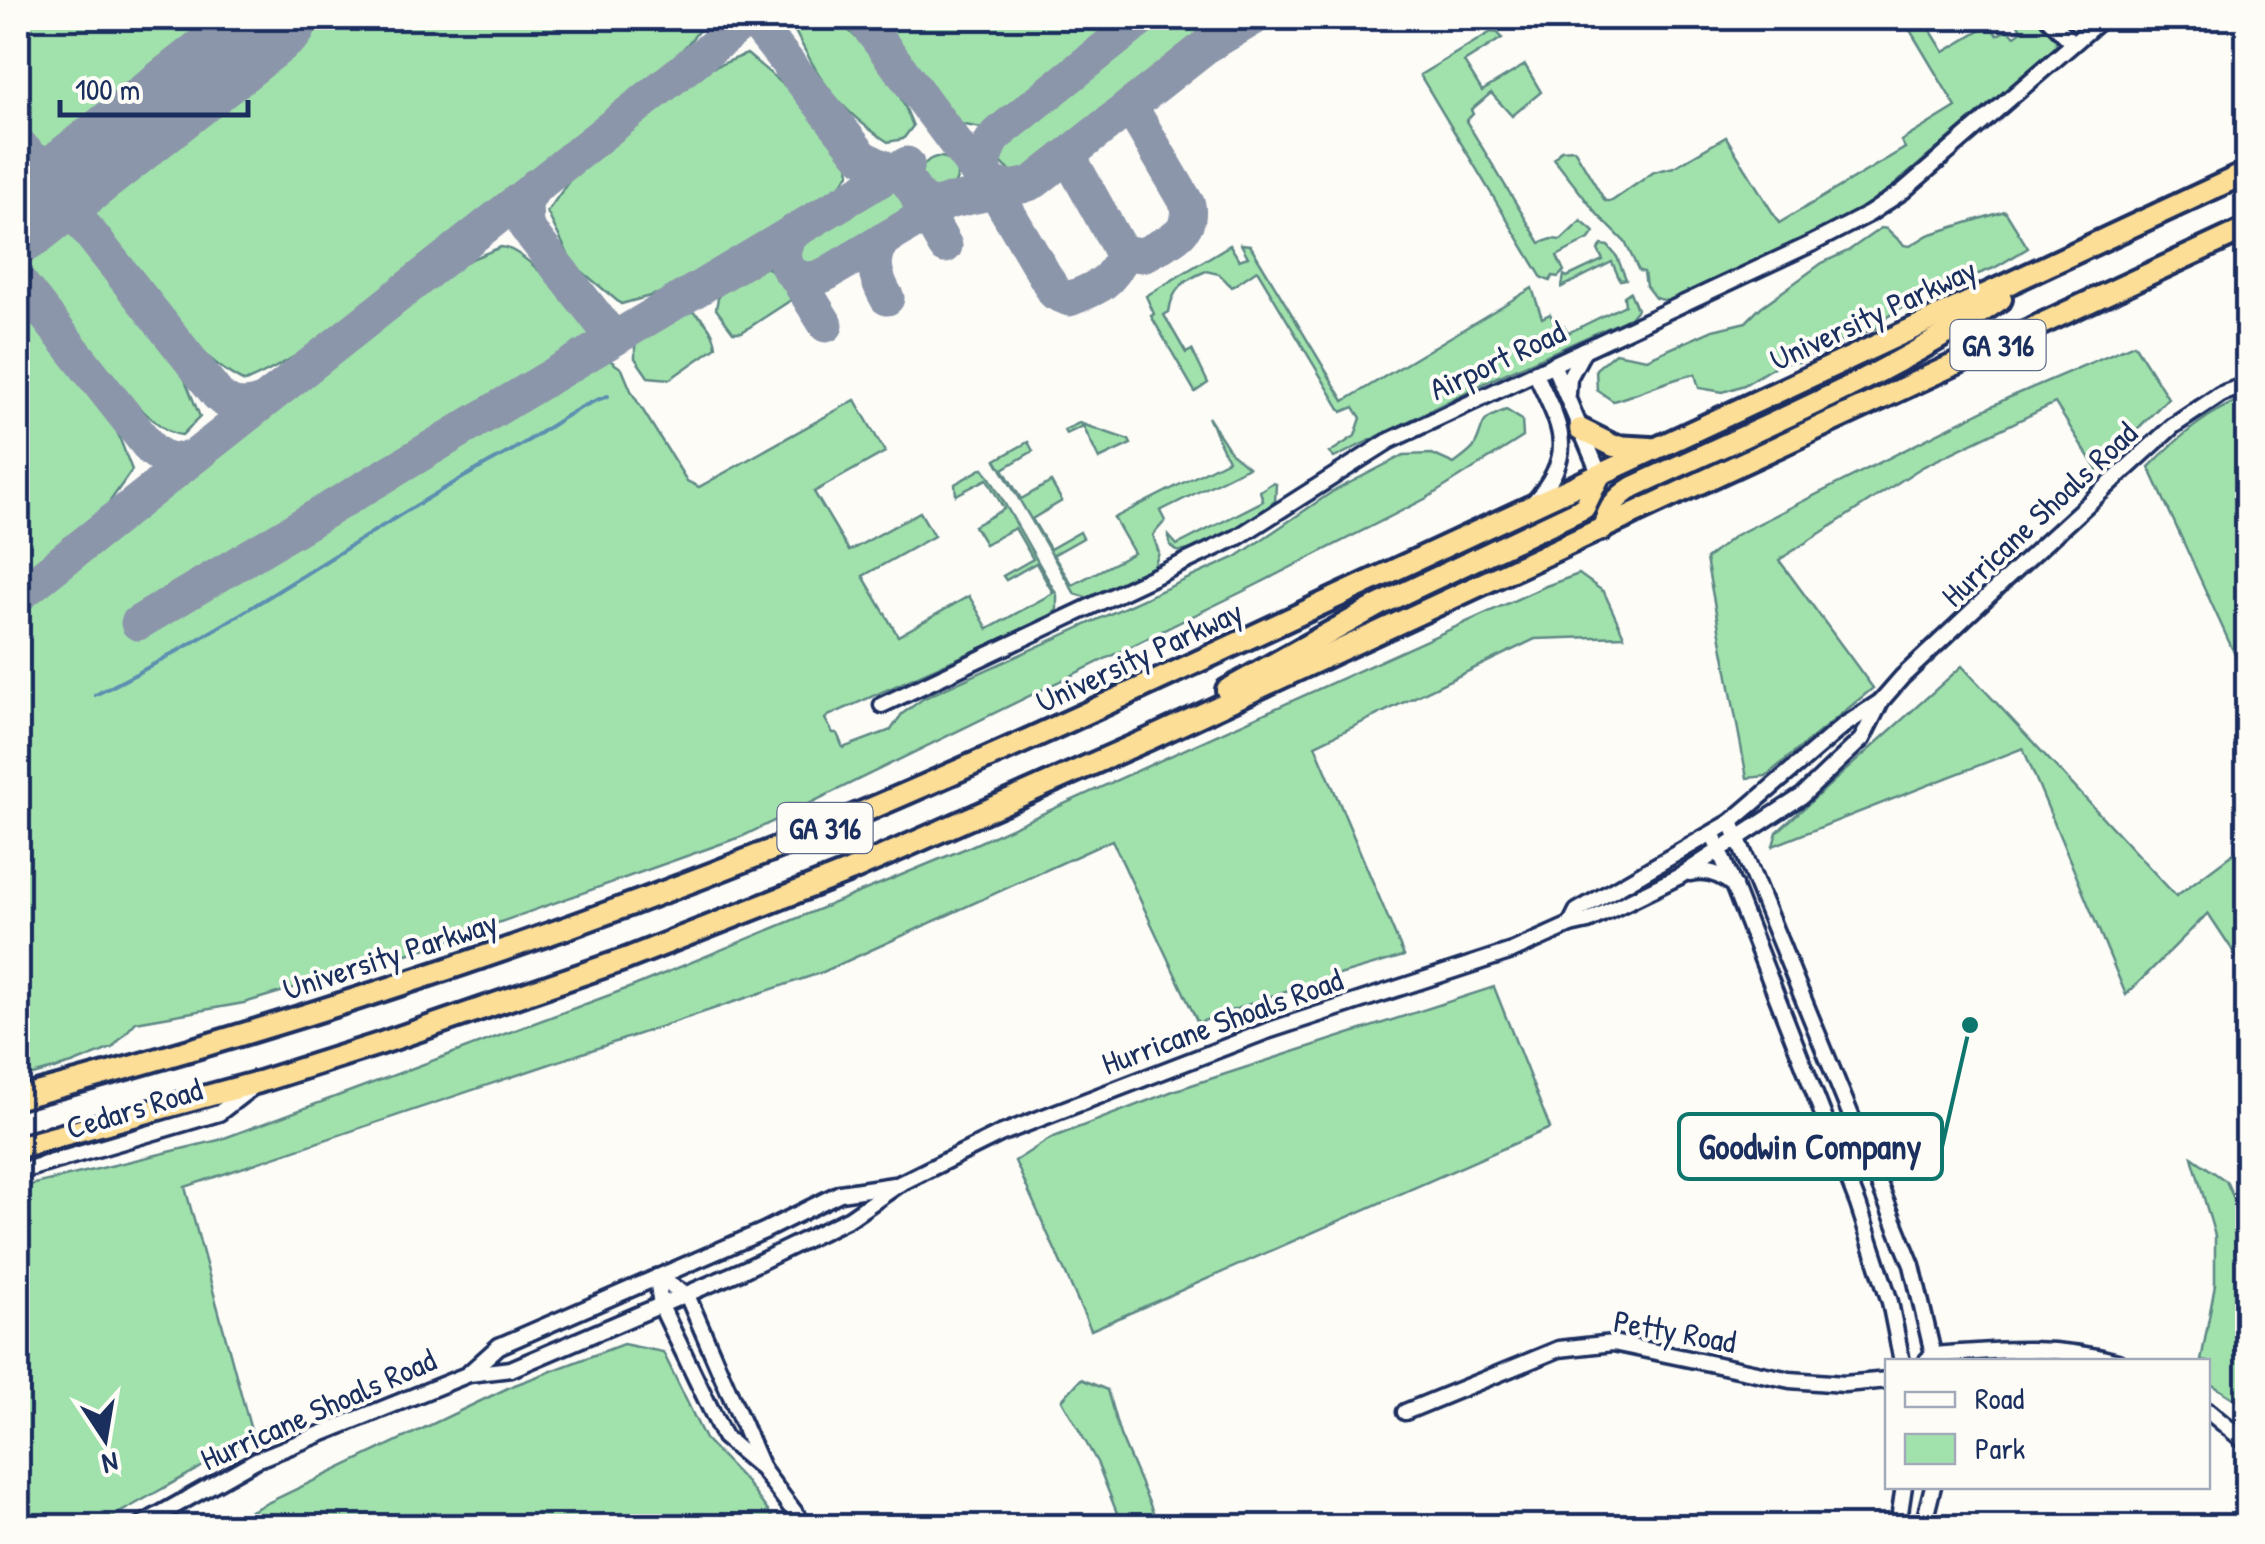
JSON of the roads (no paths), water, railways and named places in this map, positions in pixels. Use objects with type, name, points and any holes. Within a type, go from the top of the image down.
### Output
[{"type":"highway","name":"University Parkway","points":[[18,1098],[395,987],[775,848],[1065,724],[2248,172]]},
{"type":"highway","name":"GA 316","points":[[18,1146],[259,1082],[548,987],[937,835],[2248,228]]},
{"type":"highway","points":[[1603,529],[1607,512],[1617,497],[1844,388],[1960,324],[2045,266]]},
{"type":"highway","points":[[1580,429],[1614,446],[1658,448]]},
{"type":"highway","points":[[1149,740],[1196,707],[1379,606],[1584,508],[1600,474]]},
{"type":"street","points":[[2048,18],[2073,43]]},
{"type":"street","name":"Airport Road","points":[[882,705],[1238,537],[1360,457],[1869,214],[1918,178],[2103,18]]},
{"type":"street","points":[[1568,400],[1570,378],[1584,350]]},
{"type":"street","points":[[1553,364],[1600,474]]},
{"type":"street","points":[[1528,508],[1550,481],[1562,438],[1535,372]]},
{"type":"street","name":"Hurricane Shoals Road","points":[[139,1526],[256,1460],[469,1374],[511,1369],[687,1295],[850,1218],[899,1184],[1000,1134],[1267,1031],[1512,951],[1588,921],[1680,876],[1720,848],[1734,829],[1844,726],[1881,701],[2173,426],[2221,394],[2248,384]]},
{"type":"street","name":"Hurricane Shoals Road","points":[[1570,925],[1577,912],[1713,834],[1762,821],[1802,796],[1862,738],[1881,701]]},
{"type":"street","points":[[1751,872],[1751,846],[1762,821]]},
{"type":"street","points":[[1734,829],[1912,1265],[1931,1359]]},
{"type":"street","points":[[1713,834],[1858,1204],[1890,1302],[1901,1359]]},
{"type":"street","points":[[1680,876],[1701,870],[1734,886]]},
{"type":"street","name":"Cedars Road","points":[[18,1172],[219,1114],[259,1082]]},
{"type":"street","name":"Hurricane Shoals Road","points":[[469,1374],[499,1346],[840,1193],[899,1184]]},
{"type":"street","points":[[657,1277],[687,1295],[762,1469],[805,1526]]},
{"type":"street","points":[[657,1277],[661,1306],[724,1438],[762,1469]]},
{"type":"street","name":"Petty Road","points":[[1405,1412],[1558,1349],[1612,1343],[1790,1380],[1844,1384],[1885,1380]]},
{"type":"street","points":[[1938,1359],[2018,1348],[2084,1352],[2108,1359]]},
{"type":"street","points":[[2210,1415],[2248,1444]]},
{"type":"street","points":[[1898,1526],[1904,1489]]},
{"type":"street","points":[[1924,1526],[1932,1489]]},
{"type":"waterway","points":[[95,695],[201,638],[569,414],[608,396]]},
{"type":"place","name":"Goodwin Company","points":[[1970,1025]]}]
